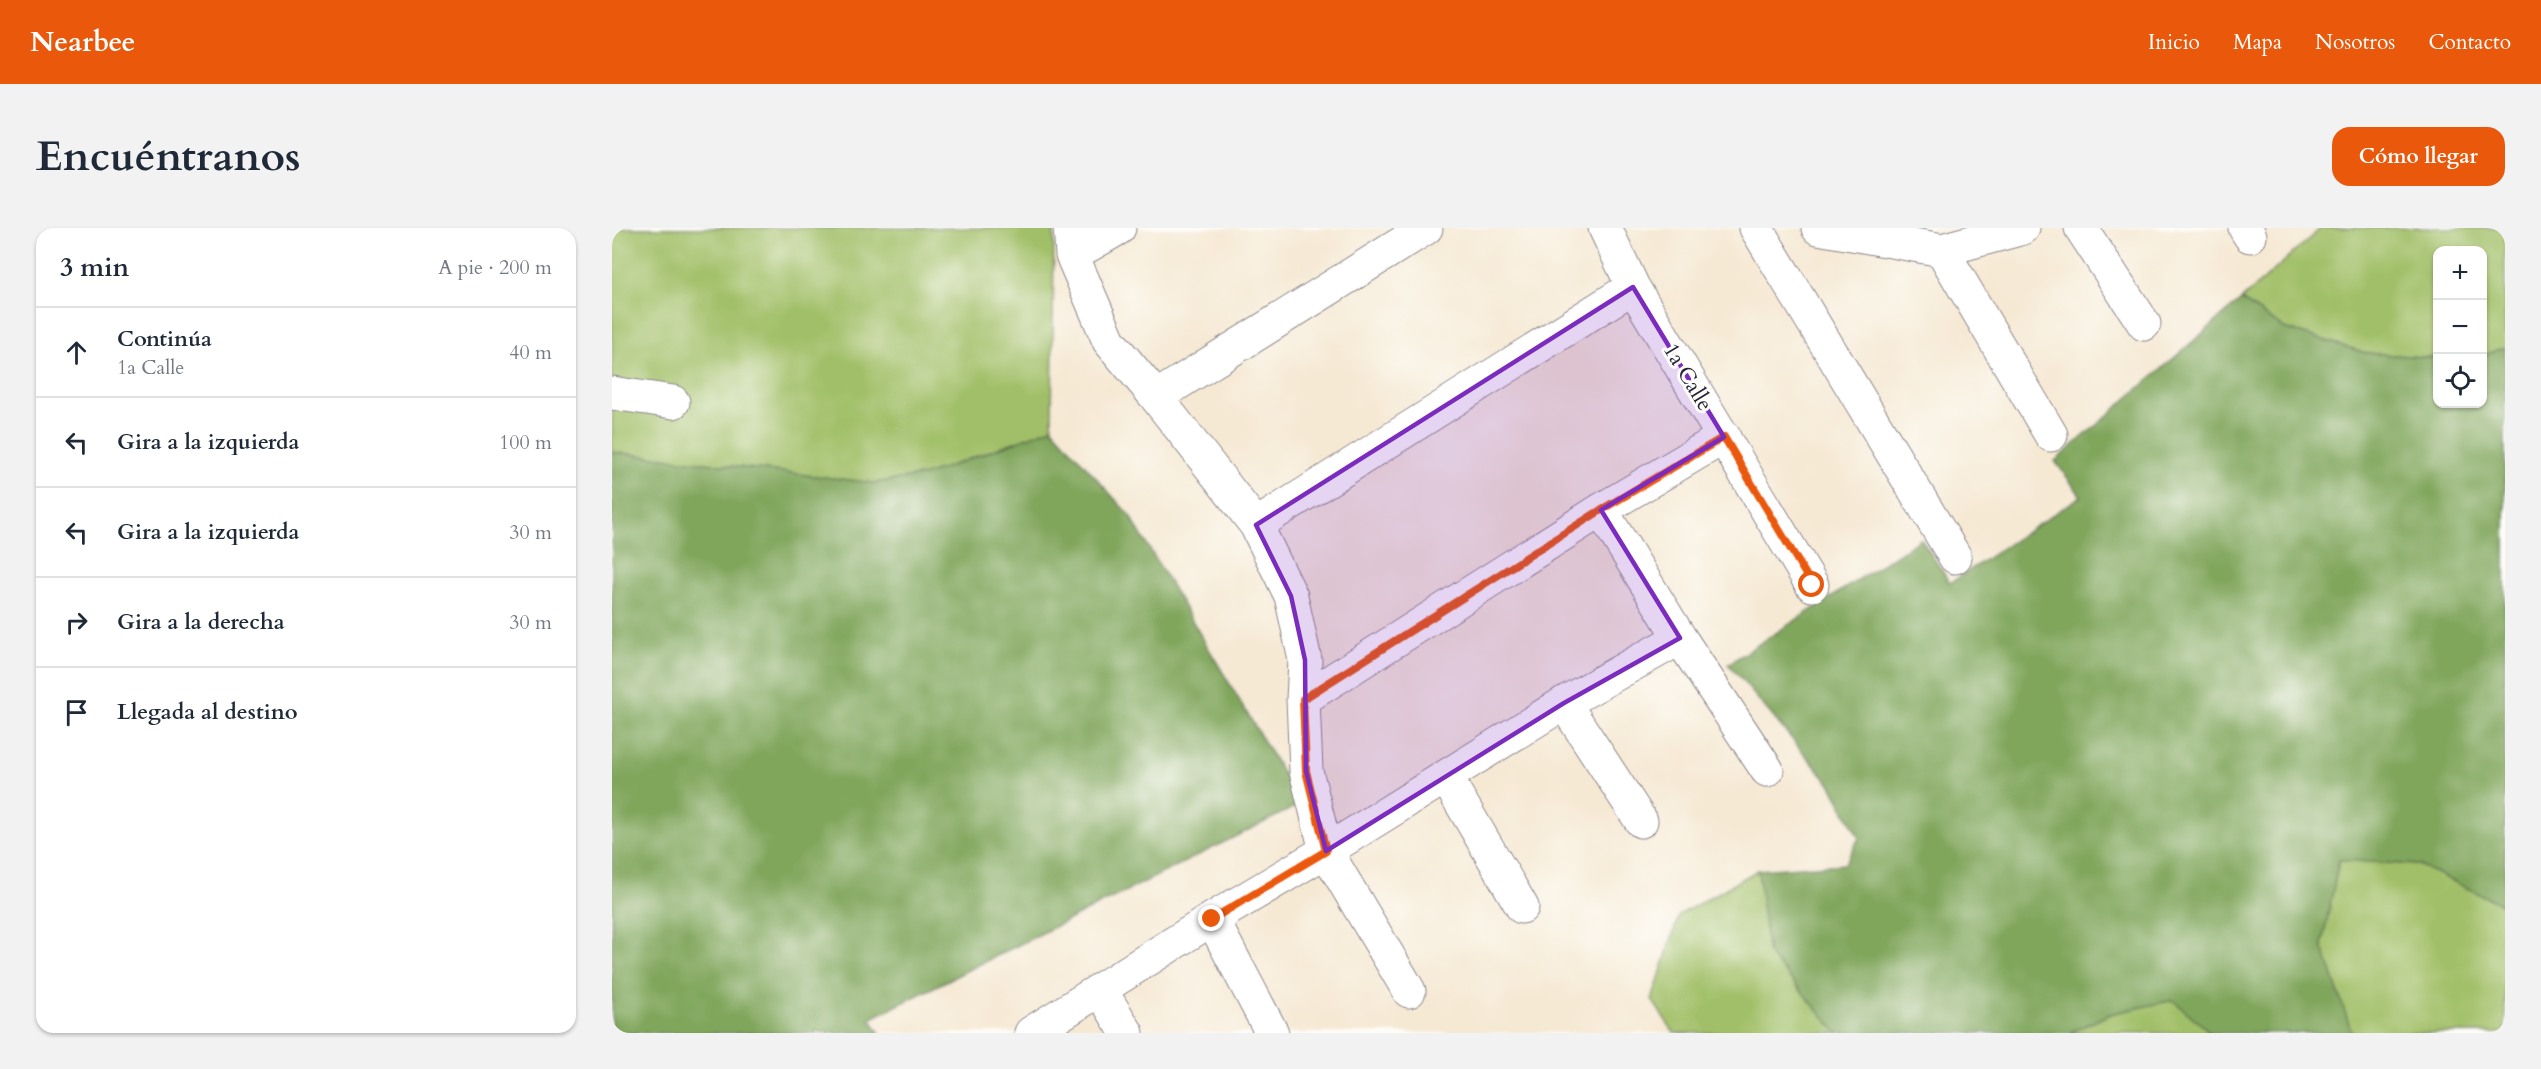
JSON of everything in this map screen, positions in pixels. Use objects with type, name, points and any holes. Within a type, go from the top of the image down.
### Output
[{"type":"street","points":[[1119,228],[1071,242],[1109,341],[1256,525],[1292,596],[1305,660],[1303,699],[1306,771],[1326,851],[1409,991]]},
{"type":"street","points":[[1156,397],[1426,228]]},
{"type":"street","name":"1a Calle","points":[[1605,228],[1633,287],[1812,585]]},
{"type":"street","points":[[1756,228],[1955,557]]},
{"type":"street","points":[[1818,228],[1942,250],[2023,228]]},
{"type":"street","points":[[2081,228],[2144,324]]},
{"type":"street","points":[[1942,250],[2051,435]]},
{"type":"street","points":[[1256,525],[1633,287]]},
{"type":"street","points":[[612,393],[673,402]]},
{"type":"street","points":[[1303,699],[1601,510],[1724,437]]},
{"type":"street","points":[[1601,510],[1680,638],[1767,770]]},
{"type":"street","points":[[1031,1033],[1564,703],[1680,638]]},
{"type":"street","points":[[1564,703],[1641,821]]},
{"type":"street","points":[[1446,777],[1522,907]]},
{"type":"street","points":[[1212,919],[1272,1033]]},
{"type":"street","points":[[1101,991],[1127,1033]]},
{"type":"highlighted area","points":[[1633,287],[1724,437],[1601,510],[1680,638],[1564,703],[1326,851],[1306,771],[1305,660],[1291,596],[1256,525]]},
{"type":"green space","points":[[612,228],[1054,228],[1052,428],[926,475],[874,483],[612,452]]},
{"type":"green space","points":[[2321,228],[2505,228],[2505,347],[2487,354],[2487,246],[2433,246],[2433,358],[2366,353],[2284,328],[2241,300]]},
{"type":"green space","points":[[2241,300],[2284,328],[2366,353],[2433,358],[2433,408],[2487,408],[2487,354],[2505,347],[2505,906],[2419,865],[2339,860],[2322,945],[2352,1033],[2211,1033],[2173,1000],[2110,1014],[2069,1033],[1838,1033],[1768,953],[1758,870],[1845,864],[1859,838],[1831,785],[1728,664],[1921,539],[1950,583],[2081,496],[2055,461]]},
{"type":"green space","points":[[1052,428],[1130,516],[1301,804],[870,1019],[880,1033],[612,1033],[612,452],[874,483],[926,475]]},
{"type":"green space","points":[[2339,860],[2419,865],[2505,906],[2505,1033],[2352,1033],[2322,945]]},
{"type":"green space","points":[[1758,870],[1768,953],[1838,1033],[1674,1033],[1652,1000],[1679,915]]},
{"type":"green space","points":[[2174,1000],[2211,1033],[2069,1033],[2110,1014]]},
{"type":"route","points":[[1212,919],[1326,851],[1306,771],[1303,699],[1601,510],[1724,437],[1812,585]]}]
